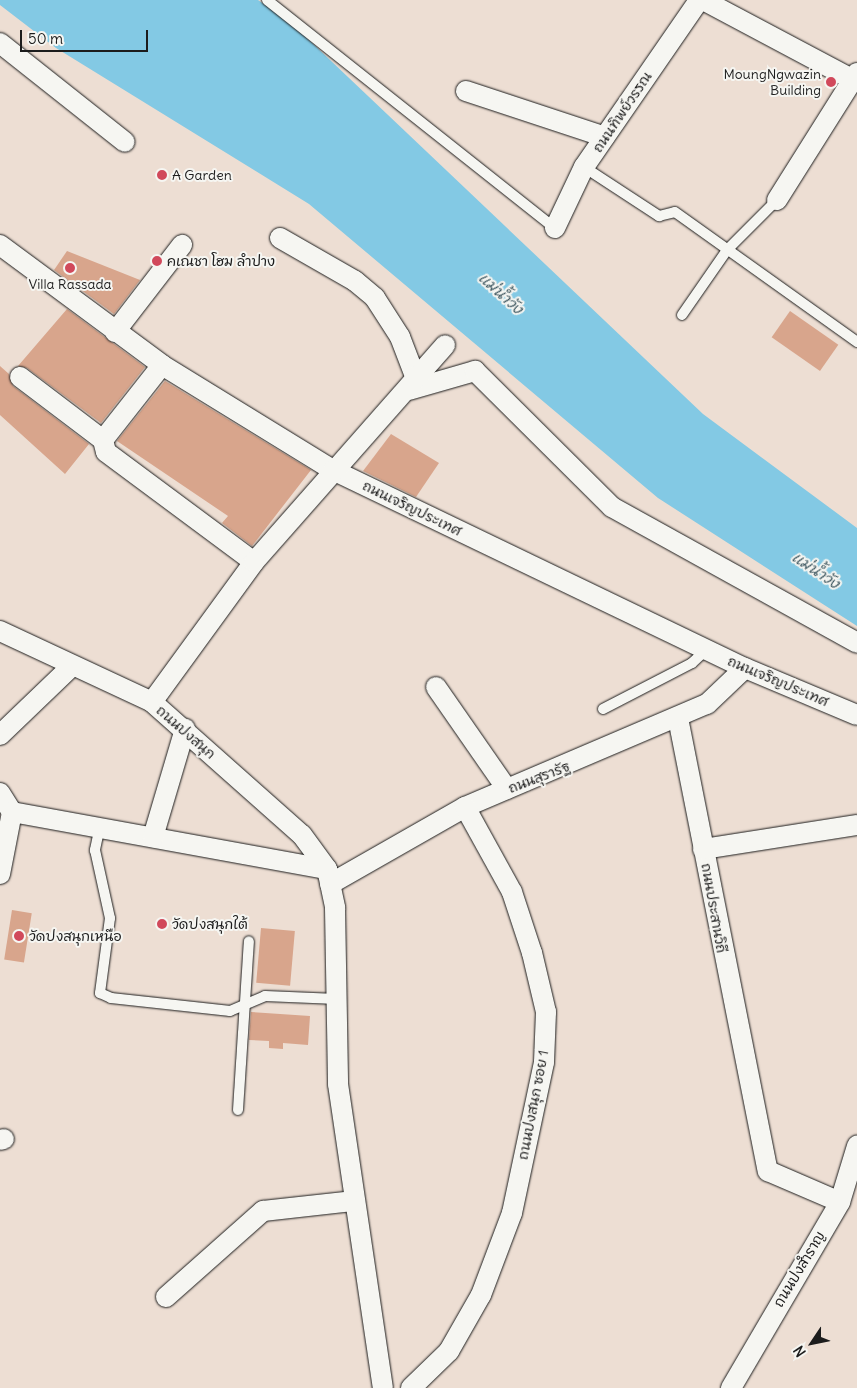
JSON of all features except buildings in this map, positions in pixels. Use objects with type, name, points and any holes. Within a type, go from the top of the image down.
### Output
[{"type":"street","name":"ถนนทิพย์วรรณ","points":[[555,228],[584,167],[699,0]]},
{"type":"street","points":[[703,0],[855,78],[777,200]]},
{"type":"street","points":[[0,43],[125,142]]},
{"type":"street","points":[[466,91],[605,137]]},
{"type":"street","points":[[280,238],[356,281],[375,298],[394,325],[412,383]]},
{"type":"street","name":"ถนนเจริญประเทศ","points":[[0,245],[162,365],[333,470],[706,650],[857,715]]},
{"type":"street","points":[[115,332],[182,245]]},
{"type":"street","points":[[152,702],[254,562],[445,345]]},
{"type":"street","points":[[103,440],[162,365]]},
{"type":"street","points":[[412,383],[475,371],[612,507],[857,643]]},
{"type":"street","points":[[20,377],[103,440],[106,452],[254,562]]},
{"type":"street","name":"ถนนปงสนุก","points":[[0,631],[152,702],[185,729],[302,835],[328,876]]},
{"type":"street","points":[[0,735],[72,666]]},
{"type":"street","name":"ถนนสุรารัฐ","points":[[328,876],[465,808],[707,704],[745,668]]},
{"type":"street","points":[[436,687],[507,789]]},
{"type":"street","name":"ถนนประสานวิถี","points":[[678,718],[768,1171],[840,1202]]},
{"type":"street","points":[[153,837],[185,729]]},
{"type":"street","points":[[0,793],[12,812],[0,874]]},
{"type":"street","name":"ถนนปงสนุก ซอย 1","points":[[411,1388],[449,1351],[481,1295],[512,1213],[544,1062],[546,1012],[532,953],[512,892],[465,808]]},
{"type":"street","points":[[12,812],[100,826],[153,837],[209,854],[328,876],[335,908],[338,1084],[383,1388]]},
{"type":"street","points":[[703,849],[857,825]]},
{"type":"street","name":"ถนนปงสำราญ","points":[[731,1388],[840,1202],[857,1146]]},
{"type":"street","points":[[166,1297],[254,1216],[354,1201]]},
{"type":"lane","points":[[267,0],[555,228]]},
{"type":"lane","points":[[584,167],[660,216],[674,212],[857,342]]},
{"type":"lane","points":[[682,315],[727,250],[777,200]]},
{"type":"lane","points":[[603,709],[692,663],[706,650]]},
{"type":"lane","points":[[100,826],[94,850],[110,918],[100,993],[111,998],[221,1010],[242,1007],[265,996],[337,999]]},
{"type":"lane","points":[[238,1110],[242,1007],[250,941]]},
{"type":"water","name":"แม่น้ำวัง","points":[[0,0],[258,0],[290,22],[703,414],[857,528],[857,626],[658,498],[309,204],[56,48],[0,5]]},
{"type":"place","name":"MoungNgwazin Building","points":[[831,82]]},
{"type":"place","name":"A Garden","points":[[162,175]]},
{"type":"place","name":"คเณชา โฮม ลำปาง","points":[[157,261]]},
{"type":"place","name":"Villa Rassada","points":[[70,268]]},
{"type":"place","name":"วัดปงสนุกใต้","points":[[162,924]]},
{"type":"place","name":"วัดปงสนุกเหนือ","points":[[19,936]]}]
